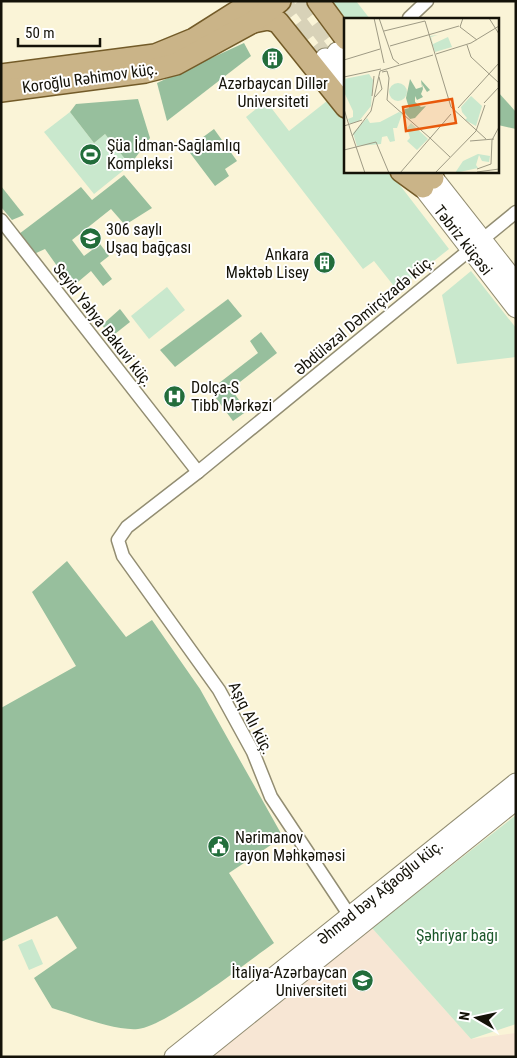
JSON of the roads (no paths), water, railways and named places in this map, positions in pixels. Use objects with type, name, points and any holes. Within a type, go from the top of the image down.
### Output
[{"type":"main road","name":"Koroğlu Rəhimov küç.","points":[[1,76],[155,55],[194,39],[250,8],[280,1]]},
{"type":"main road","points":[[318,1],[338,53]]},
{"type":"main road","name":"Koroğlu Rəhimov küç.","points":[[1,91],[158,70],[200,52],[250,8]]},
{"type":"main road","points":[[250,8],[268,20],[278,22],[344,104]]},
{"type":"main road","points":[[406,172],[425,176]]},
{"type":"street","points":[[410,18],[427,1]]},
{"type":"street","points":[[338,53],[344,78]]},
{"type":"street","name":"Təbriz küçəsi","points":[[425,176],[476,244],[516,308]]},
{"type":"street","name":"Əbdüləzəl DƏmirçizadə küç.","points":[[118,540],[127,527],[198,472],[516,212]]},
{"type":"street","name":"Seyid Yəhya Bakuvi küç.","points":[[1,220],[198,472]]},
{"type":"street","name":"Təbriz küçəsi","points":[[476,244],[516,283]]},
{"type":"street","name":"Aşıq Alı küç.","points":[[118,540],[123,556],[220,690],[253,752],[271,797],[350,916]]},
{"type":"street","name":"Əhməd bəy Ağaoğlu küç.","points":[[174,1057],[516,783]]},
{"type":"street","name":"Əhməd bəy Ağaoğlu küç.","points":[[196,1057],[516,800]]},
{"type":"tunnel","points":[[281,1],[325,58]]},
{"type":"tunnel","points":[[299,1],[337,52]]},
{"type":"place","name":"Azərbaycan Dillər Universiteti","points":[[273,59]]},
{"type":"place","name":"Şüa İdman-Sağlamlıq Kompleksi","points":[[91,154]]},
{"type":"place","name":"306 saylı Uşaq bağçası","points":[[90,238]]},
{"type":"place","name":"Ankara Məktəb Lisey","points":[[325,263]]},
{"type":"place","name":"Dolça-S Tibb Mərkəzi","points":[[175,396]]},
{"type":"place","name":"Nərimanov rayon Məhkəməsi","points":[[219,846]]},
{"type":"place","name":"İtaliya-Azərbaycan Universiteti","points":[[363,981]]},
{"type":"park label","name":"Şəhriyar bağı","points":[[457,935]]}]
